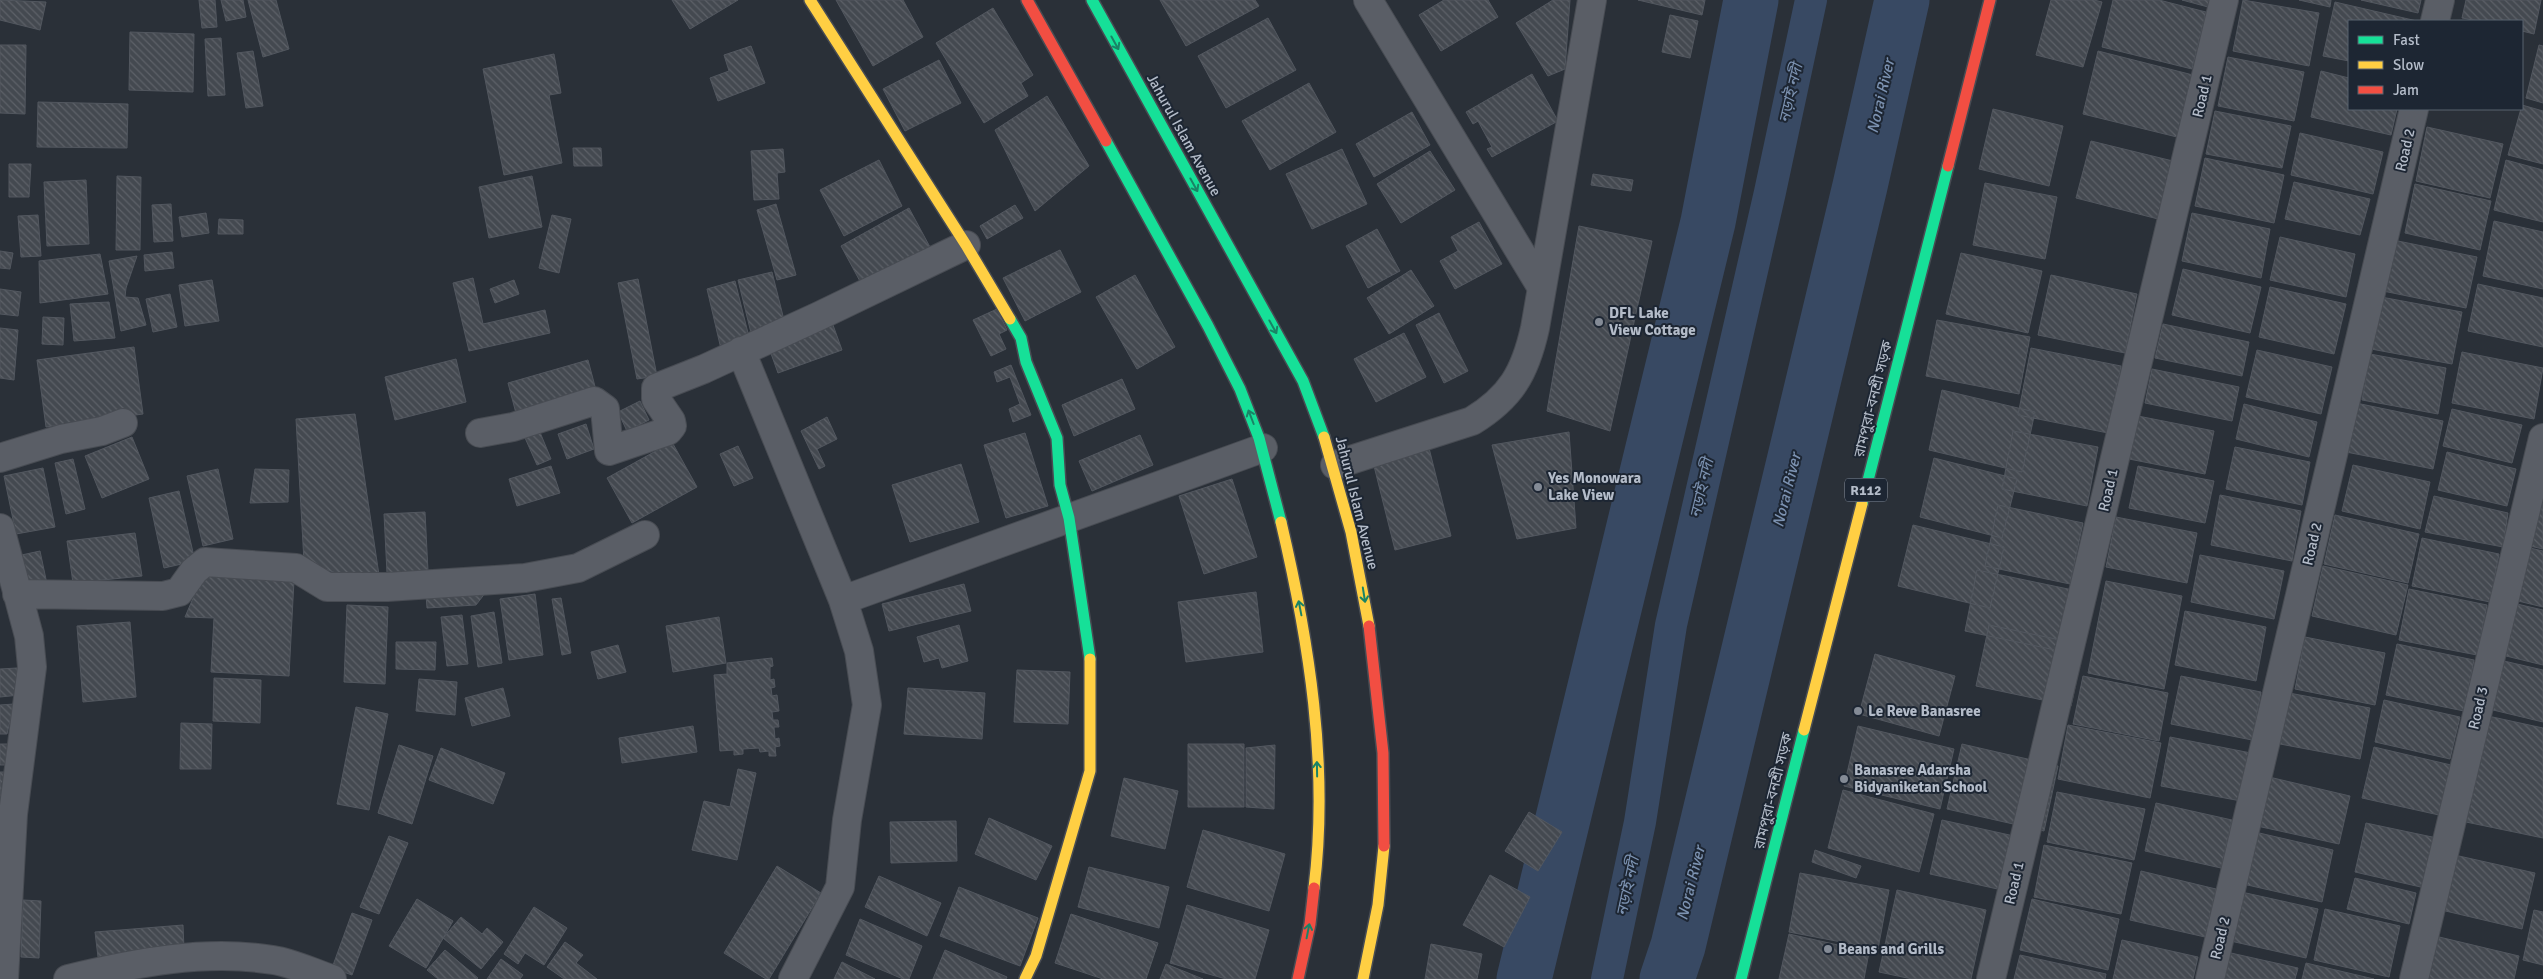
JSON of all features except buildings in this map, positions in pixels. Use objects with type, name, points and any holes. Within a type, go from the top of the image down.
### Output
[{"type":"street","points":[[810,0],[966,245],[1021,338],[1026,362],[1057,438],[1060,485],[1069,518],[1090,649],[1090,771],[1036,956],[1025,979]]},
{"type":"street","points":[[1027,0],[1213,335],[1248,409],[1263,448],[1290,557],[1307,646],[1316,726],[1317,871],[1311,917],[1298,979]]},
{"type":"street","name":"Jahurul Islam Avenue","points":[[1092,0],[1302,381],[1335,465],[1361,580],[1372,645],[1382,737],[1383,860],[1376,913],[1363,979]]},
{"type":"street","points":[[1368,0],[1542,288]]},
{"type":"street","points":[[1335,465],[1472,421],[1492,409],[1516,381],[1528,358],[1542,288],[1592,0]]},
{"type":"street","name":"রামপুরা-বনশ্রী সড়ক","points":[[1741,979],[1990,0]]},
{"type":"street","name":"Road 1","points":[[1991,979],[2224,0]]},
{"type":"street","points":[[2435,20],[2440,0]]},
{"type":"street","name":"Road 2","points":[[2210,979],[2414,110]]},
{"type":"street","points":[[480,433],[513,427],[594,401],[605,409],[606,444],[609,451],[668,431],[672,426],[656,399],[656,388],[741,351],[966,245]]},
{"type":"street","points":[[741,351],[843,600],[859,650],[867,705],[847,820],[840,886],[793,979]]},
{"type":"street","points":[[0,458],[61,439],[102,431],[122,423]]},
{"type":"street","name":"Road 3","points":[[2414,979],[2543,438]]},
{"type":"street","points":[[843,600],[1263,448]]},
{"type":"street","points":[[0,528],[29,636],[32,666],[13,814],[4,979]]},
{"type":"street","points":[[17,594],[163,596],[179,592],[194,571],[205,562],[296,568],[327,587],[387,587],[525,578],[578,568],[645,535]]},
{"type":"street","points":[[68,979],[115,967],[199,956],[274,960],[332,979]]},
{"type":"waterway","name":"Norai River","points":[[1524,979],[1708,222],[1751,0]]},
{"type":"waterway","name":"নড়াই নদী","points":[[1607,979],[1640,822],[1671,625],[1770,192],[1811,0]]},
{"type":"waterway","name":"Norai River","points":[[1667,979],[1678,946],[1860,186],[1902,0]]},
{"type":"traffic: fast","points":[[1092,0],[1303,381],[1324,437]]},
{"type":"traffic: fast","points":[[1106,141],[1208,326],[1240,389],[1259,438],[1281,522]]},
{"type":"traffic: fast","points":[[1862,504],[1948,166]]},
{"type":"traffic: fast","points":[[1010,319],[1021,338],[1026,362],[1057,438],[1060,485],[1069,518],[1090,659]]},
{"type":"traffic: fast","points":[[1741,979],[1804,730]]},
{"type":"traffic: slow","points":[[810,0],[966,245],[1010,319]]},
{"type":"traffic: slow","points":[[1324,437],[1351,532],[1369,626]]},
{"type":"traffic: slow","points":[[1804,730],[1862,504]]},
{"type":"traffic: slow","points":[[1281,522],[1300,612],[1314,704],[1319,796],[1314,888]]},
{"type":"traffic: slow","points":[[1025,979],[1036,956],[1090,771],[1090,659]]},
{"type":"traffic: slow","points":[[1363,979],[1378,905],[1384,846]]},
{"type":"traffic: jam","points":[[1027,0],[1106,141]]},
{"type":"traffic: jam","points":[[1948,166],[1990,0]]},
{"type":"traffic: jam","points":[[1369,626],[1383,753],[1384,846]]},
{"type":"traffic: jam","points":[[1298,979],[1310,924],[1314,888]]},
{"type":"place","name":"DFL Lake View Cottage","points":[[1599,322]]},
{"type":"place","name":"Yes Monowara Lake View","points":[[1538,487]]},
{"type":"place","name":"Le Reve Banasree","points":[[1858,711]]},
{"type":"place","name":"Banasree Adarsha Bidyaniketan School","points":[[1844,779]]},
{"type":"place","name":"Beans and Grills","points":[[1828,949]]}]
